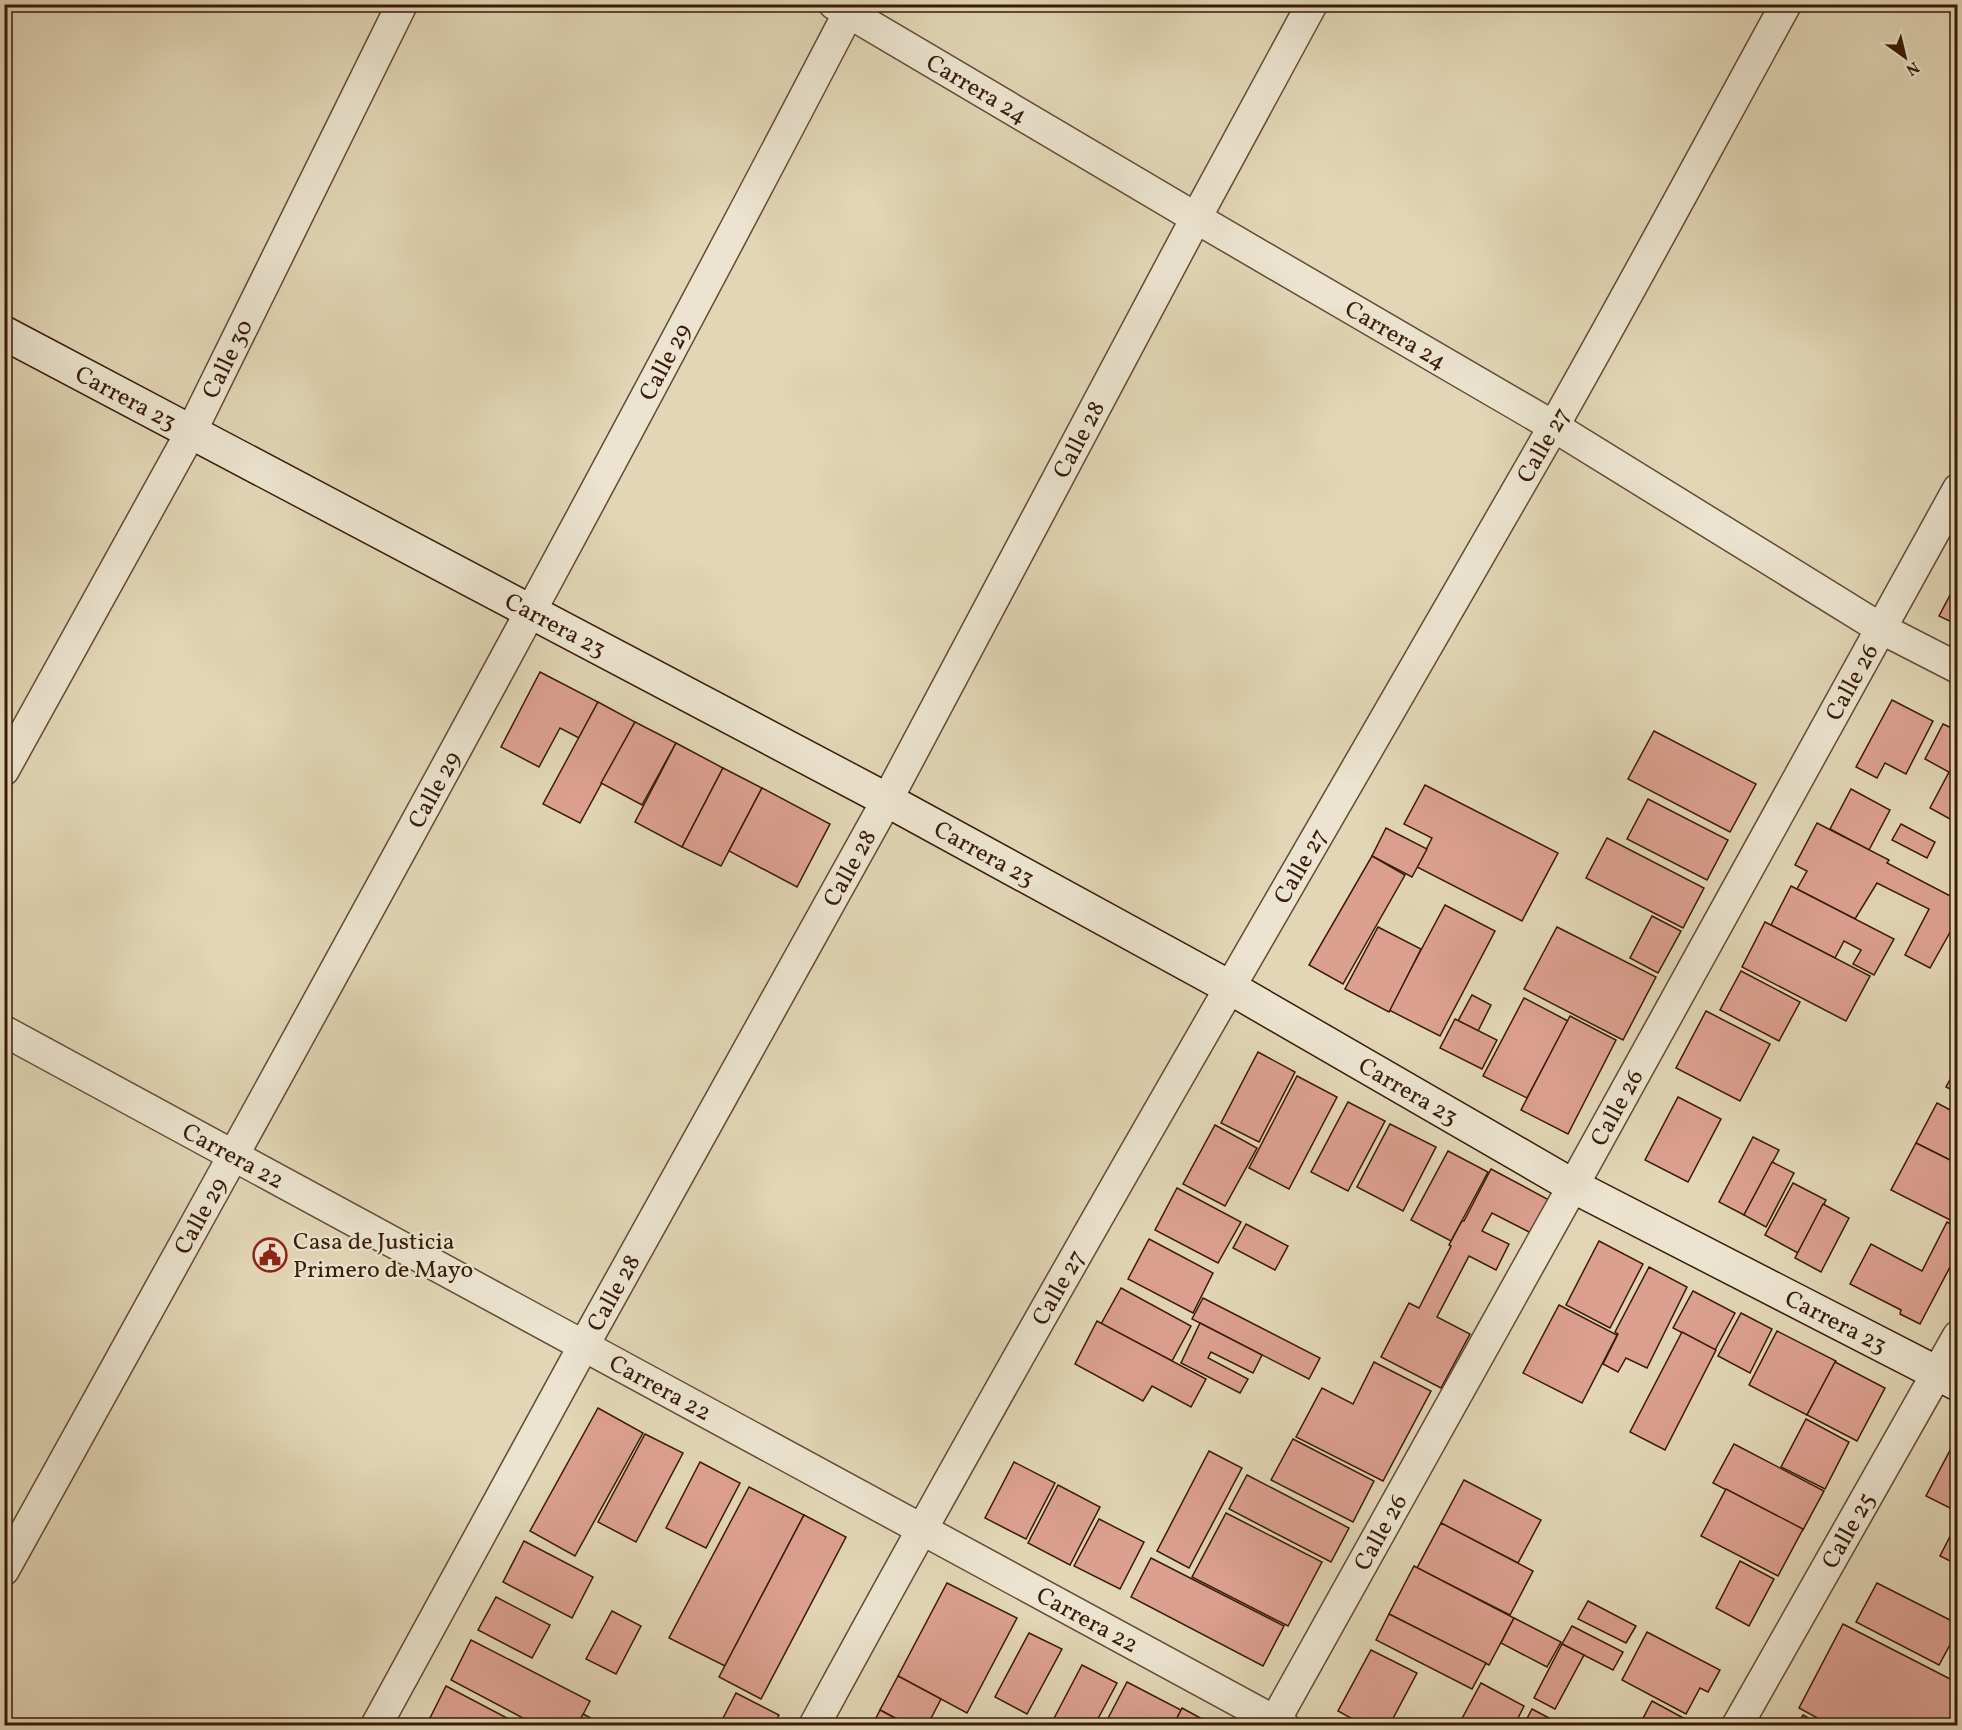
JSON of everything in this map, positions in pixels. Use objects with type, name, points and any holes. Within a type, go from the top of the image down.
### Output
[{"type":"street","name":"Calle 30","points":[[4,770],[191,432],[402,4]]},
{"type":"street","name":"Calle 28","points":[[376,1725],[584,1345],[887,801],[1312,4]]},
{"type":"street","name":"Calle 27","points":[[814,1725],[921,1528],[1229,987],[1553,426],[1786,4]]},
{"type":"street","name":"Carrera 24","points":[[846,7],[1196,218],[1553,426],[1880,628],[1958,668]]},
{"type":"street","name":"Calle 29","points":[[4,1570],[530,613],[846,7]]},
{"type":"street","name":"Carrera 23","points":[[4,333],[887,801],[1229,987],[1573,1186],[1947,1378]]},
{"type":"street","name":"Calle 26","points":[[1277,1724],[1958,489]]},
{"type":"street","name":"Carrera 22","points":[[4,1031],[921,1528],[1277,1724]]},
{"type":"street","name":"Calle 25","points":[[1737,1725],[1947,1378],[1958,1336]]},
{"type":"building","points":[[1958,580],[1958,625],[1939,616]]},
{"type":"building","points":[[540,672],[598,702],[579,738],[560,728],[539,767],[501,747]]},
{"type":"building","points":[[1892,700],[1933,721],[1906,774],[1885,763],[1877,778],[1856,767]]},
{"type":"building","points":[[598,702],[635,722],[580,823],[543,804]]},
{"type":"building","points":[[635,722],[676,743],[642,805],[601,783]]},
{"type":"building","points":[[1943,724],[1958,731],[1958,805],[1950,819],[1930,808],[1949,772],[1925,759]]},
{"type":"building","points":[[1654,731],[1756,784],[1730,832],[1628,779]]},
{"type":"building","points":[[676,743],[723,768],[682,847],[635,822]]},
{"type":"building","points":[[723,768],[762,788],[721,866],[682,847]]},
{"type":"building","points":[[1425,785],[1558,853],[1522,921],[1417,867],[1432,838],[1404,824]]},
{"type":"building","points":[[762,788],[830,824],[797,887],[729,851]]},
{"type":"building","points":[[1851,789],[1890,810],[1869,850],[1830,829]]},
{"type":"building","points":[[1648,799],[1728,840],[1707,880],[1627,839]]},
{"type":"building","points":[[1817,823],[1889,860],[1887,863],[1958,900],[1958,918],[1930,968],[1905,955],[1929,909],[1877,883],[1855,919],[1797,889],[1807,871],[1795,865]]},
{"type":"building","points":[[1901,824],[1935,842],[1927,858],[1892,840]]},
{"type":"building","points":[[1386,828],[1427,849],[1412,877],[1372,856]]},
{"type":"building","points":[[1607,838],[1704,888],[1683,928],[1586,878]]},
{"type":"building","points":[[1372,856],[1405,875],[1343,984],[1309,965]]},
{"type":"building","points":[[1791,886],[1894,939],[1874,975],[1853,964],[1861,950],[1844,941],[1835,958],[1771,925]]},
{"type":"building","points":[[1445,905],[1495,931],[1440,1036],[1389,1010]]},
{"type":"building","points":[[1652,916],[1681,931],[1658,973],[1630,958]]},
{"type":"building","points":[[1765,922],[1870,976],[1846,1021],[1742,967]]},
{"type":"building","points":[[1378,927],[1421,949],[1389,1012],[1345,989]]},
{"type":"building","points":[[1557,927],[1656,977],[1623,1040],[1524,989]]},
{"type":"building","points":[[1741,971],[1800,1002],[1779,1041],[1720,1010]]},
{"type":"building","points":[[1472,995],[1491,1005],[1478,1031],[1458,1021]]},
{"type":"building","points":[[1524,998],[1568,1021],[1527,1098],[1483,1076]]},
{"type":"building","points":[[1706,1011],[1770,1044],[1740,1101],[1676,1068]]},
{"type":"building","points":[[1570,1016],[1616,1040],[1568,1134],[1521,1110]]},
{"type":"building","points":[[1455,1019],[1497,1040],[1482,1069],[1440,1048]]},
{"type":"building","points":[[1258,1052],[1295,1072],[1259,1142],[1221,1123]]},
{"type":"building","points":[[1958,1065],[1958,1093],[1946,1087]]},
{"type":"building","points":[[1297,1076],[1337,1097],[1289,1189],[1249,1168]]},
{"type":"building","points":[[1678,1097],[1721,1119],[1688,1182],[1645,1160]]},
{"type":"building","points":[[1348,1102],[1385,1121],[1348,1191],[1311,1172]]},
{"type":"building","points":[[1937,1103],[1958,1114],[1958,1164],[1916,1143]]},
{"type":"building","points":[[1390,1124],[1436,1147],[1403,1211],[1357,1187]]},
{"type":"building","points":[[1215,1125],[1257,1148],[1225,1206],[1183,1184]]},
{"type":"building","points":[[1753,1137],[1779,1150],[1744,1215],[1719,1202]]},
{"type":"building","points":[[1916,1143],[1958,1164],[1958,1224],[1891,1190]]},
{"type":"building","points":[[1448,1151],[1488,1172],[1451,1241],[1411,1220]]},
{"type":"building","points":[[1772,1162],[1794,1173],[1766,1227],[1744,1215]]},
{"type":"building","points":[[1491,1169],[1549,1200],[1531,1233],[1492,1213],[1482,1231],[1509,1244],[1496,1270],[1469,1256],[1437,1317],[1470,1334],[1441,1388],[1381,1357],[1409,1303],[1419,1308],[1451,1246],[1449,1245]]},
{"type":"building","points":[[1793,1183],[1826,1200],[1798,1253],[1765,1235]]},
{"type":"building","points":[[1177,1188],[1241,1222],[1218,1263],[1155,1230]]},
{"type":"building","points":[[1823,1204],[1849,1218],[1821,1272],[1795,1258]]},
{"type":"building","points":[[1947,1222],[1958,1228],[1958,1252],[1920,1324],[1900,1314],[1901,1310],[1850,1284],[1871,1244],[1922,1271]]},
{"type":"building","points":[[1246,1224],[1288,1246],[1275,1270],[1233,1248]]},
{"type":"building","points":[[1149,1239],[1213,1273],[1193,1313],[1128,1279]]},
{"type":"building","points":[[1599,1241],[1643,1264],[1610,1328],[1566,1305]]},
{"type":"building","points":[[1649,1267],[1687,1287],[1647,1368],[1626,1358],[1618,1372],[1603,1364],[1618,1334],[1615,1332]]},
{"type":"building","points":[[1121,1288],[1191,1326],[1172,1361],[1101,1324]]},
{"type":"building","points":[[1693,1291],[1735,1313],[1715,1350],[1673,1328]]},
{"type":"building","points":[[1203,1298],[1320,1358],[1309,1379],[1192,1319]]},
{"type":"building","points":[[1559,1305],[1617,1335],[1582,1403],[1523,1373]]},
{"type":"building","points":[[1741,1313],[1772,1329],[1750,1373],[1718,1356]]},
{"type":"building","points":[[1097,1321],[1206,1379],[1191,1407],[1152,1386],[1143,1401],[1075,1364]]},
{"type":"building","points":[[1200,1323],[1262,1355],[1253,1373],[1211,1352],[1208,1358],[1248,1379],[1240,1393],[1181,1363]]},
{"type":"building","points":[[1777,1331],[1836,1361],[1807,1415],[1749,1385]]},
{"type":"building","points":[[1682,1332],[1716,1350],[1665,1450],[1630,1432]]},
{"type":"building","points":[[1374,1362],[1431,1391],[1383,1481],[1296,1437],[1322,1388],[1353,1404]]},
{"type":"building","points":[[1835,1362],[1885,1388],[1857,1441],[1807,1415]]},
{"type":"building","points":[[598,1408],[643,1433],[575,1556],[530,1531]]},
{"type":"building","points":[[1806,1419],[1849,1442],[1825,1489],[1781,1467]]},
{"type":"building","points":[[645,1434],[683,1453],[636,1542],[598,1522]]},
{"type":"building","points":[[1958,1437],[1958,1512],[1926,1496]]},
{"type":"building","points":[[1293,1439],[1374,1481],[1353,1522],[1271,1480]]},
{"type":"building","points":[[1734,1444],[1824,1491],[1803,1530],[1713,1483]]},
{"type":"building","points":[[1209,1451],[1242,1468],[1189,1568],[1157,1551]]},
{"type":"building","points":[[700,1462],[740,1483],[706,1548],[666,1528]]},
{"type":"building","points":[[1014,1462],[1055,1483],[1026,1539],[985,1518]]},
{"type":"building","points":[[1247,1475],[1349,1528],[1331,1562],[1229,1509]]},
{"type":"building","points":[[1464,1480],[1541,1520],[1518,1563],[1441,1523]]},
{"type":"building","points":[[1058,1485],[1100,1507],[1070,1565],[1028,1543]]},
{"type":"building","points":[[749,1487],[804,1515],[725,1666],[669,1638]]},
{"type":"building","points":[[1726,1489],[1803,1529],[1778,1576],[1701,1536]]},
{"type":"building","points":[[1226,1513],[1322,1562],[1288,1626],[1192,1577]]},
{"type":"building","points":[[804,1515],[846,1537],[761,1699],[719,1677]]},
{"type":"building","points":[[1099,1519],[1144,1542],[1120,1589],[1074,1566]]},
{"type":"building","points":[[1958,1521],[1958,1565],[1940,1556]]},
{"type":"building","points":[[1441,1523],[1533,1571],[1510,1615],[1417,1568]]},
{"type":"building","points":[[524,1541],[593,1577],[572,1618],[503,1582]]},
{"type":"building","points":[[1151,1558],[1284,1626],[1263,1666],[1131,1597]]},
{"type":"building","points":[[1740,1561],[1774,1579],[1749,1626],[1716,1608]]},
{"type":"building","points":[[1414,1566],[1514,1618],[1489,1665],[1389,1614]]},
{"type":"building","points":[[947,1583],[1017,1618],[967,1713],[898,1676]]},
{"type":"building","points":[[1877,1583],[1958,1624],[1958,1630],[1939,1665],[1856,1622]]},
{"type":"building","points":[[496,1597],[550,1625],[532,1658],[478,1630]]},
{"type":"building","points":[[1588,1601],[1636,1626],[1626,1643],[1578,1619]]},
{"type":"building","points":[[612,1611],[641,1626],[616,1674],[586,1659]]},
{"type":"building","points":[[1389,1614],[1486,1663],[1472,1689],[1376,1640]]},
{"type":"building","points":[[1514,1618],[1561,1642],[1547,1667],[1501,1643]]},
{"type":"building","points":[[1843,1624],[1958,1683],[1958,1726],[1832,1726],[1799,1708]]},
{"type":"building","points":[[1572,1626],[1623,1652],[1613,1670],[1562,1644]]},
{"type":"building","points":[[1647,1632],[1720,1670],[1708,1692],[1700,1688],[1686,1714],[1622,1680]]},
{"type":"building","points":[[1029,1633],[1062,1649],[1027,1714],[995,1697]]},
{"type":"building","points":[[471,1640],[590,1701],[577,1726],[538,1726],[451,1680]]},
{"type":"building","points":[[1562,1644],[1584,1655],[1555,1709],[1534,1698]]},
{"type":"building","points":[[1371,1650],[1417,1673],[1389,1726],[1365,1726],[1338,1711]]},
{"type":"building","points":[[1958,1656],[1958,1673],[1950,1670]]},
{"type":"building","points":[[1082,1665],[1117,1683],[1094,1726],[1050,1726]]},
{"type":"building","points":[[898,1676],[941,1699],[927,1726],[910,1726],[880,1710]]},
{"type":"building","points":[[1127,1682],[1181,1710],[1173,1726],[1104,1726]]},
{"type":"building","points":[[1481,1683],[1524,1706],[1514,1726],[1458,1726]]},
{"type":"building","points":[[446,1686],[522,1726],[426,1726]]},
{"type":"building","points":[[736,1693],[779,1715],[773,1726],[719,1726]]},
{"type":"building","points":[[1652,1701],[1689,1721],[1686,1726],[1639,1726]]},
{"type":"building","points":[[1182,1708],[1215,1726],[1173,1726]]},
{"type":"building","points":[[1532,1709],[1564,1726],[1523,1726]]},
{"type":"building","points":[[880,1710],[910,1726],[872,1726]]},
{"type":"building","points":[[583,1714],[606,1726],[577,1726]]},
{"type":"building","points":[[1803,1715],[1822,1726],[1797,1726]]},
{"type":"place","name":"Casa de Justicia Primero de Mayo","points":[[270,1255]]}]
